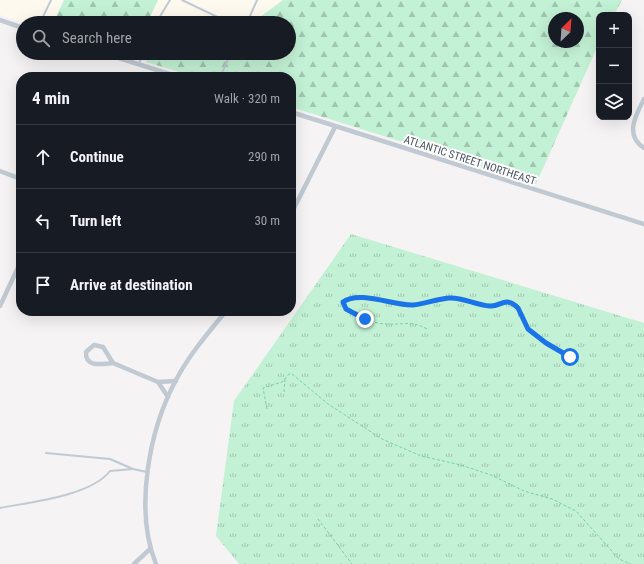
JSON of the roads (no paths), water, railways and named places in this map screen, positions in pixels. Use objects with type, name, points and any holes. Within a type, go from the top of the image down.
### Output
[{"type":"street","points":[[0,20],[16,26]]},
{"type":"street","points":[[126,60],[164,72]]},
{"type":"street","points":[[644,99],[634,119],[633,130],[637,142],[644,148]]},
{"type":"street","name":"ATLANTIC STREET NORTHEAST","points":[[296,114],[644,224]]},
{"type":"street","points":[[296,204],[336,126]]},
{"type":"street","points":[[0,171],[16,177]]},
{"type":"street","points":[[0,306],[16,272]]},
{"type":"street","points":[[156,564],[150,549],[146,511],[148,472],[155,435],[168,397],[176,381],[194,352],[222,316]]},
{"type":"street","points":[[113,363],[100,345],[94,345],[88,349],[86,356],[91,363],[113,363],[158,382],[176,381]]},
{"type":"street","points":[[158,382],[168,397]]},
{"type":"street","points":[[134,564],[150,549]]},
{"type":"lane","points":[[43,16],[51,0]]},
{"type":"lane","points":[[160,16],[169,0]]},
{"type":"lane","points":[[182,0],[215,16]]},
{"type":"lane","points":[[249,16],[257,0]]},
{"type":"lane","points":[[139,64],[141,60]]},
{"type":"lane","points":[[222,72],[228,60]]},
{"type":"lane","points":[[46,453],[110,459],[133,469],[148,472]]},
{"type":"lane","points":[[0,508],[74,493],[105,477],[110,471],[133,469]]}]
